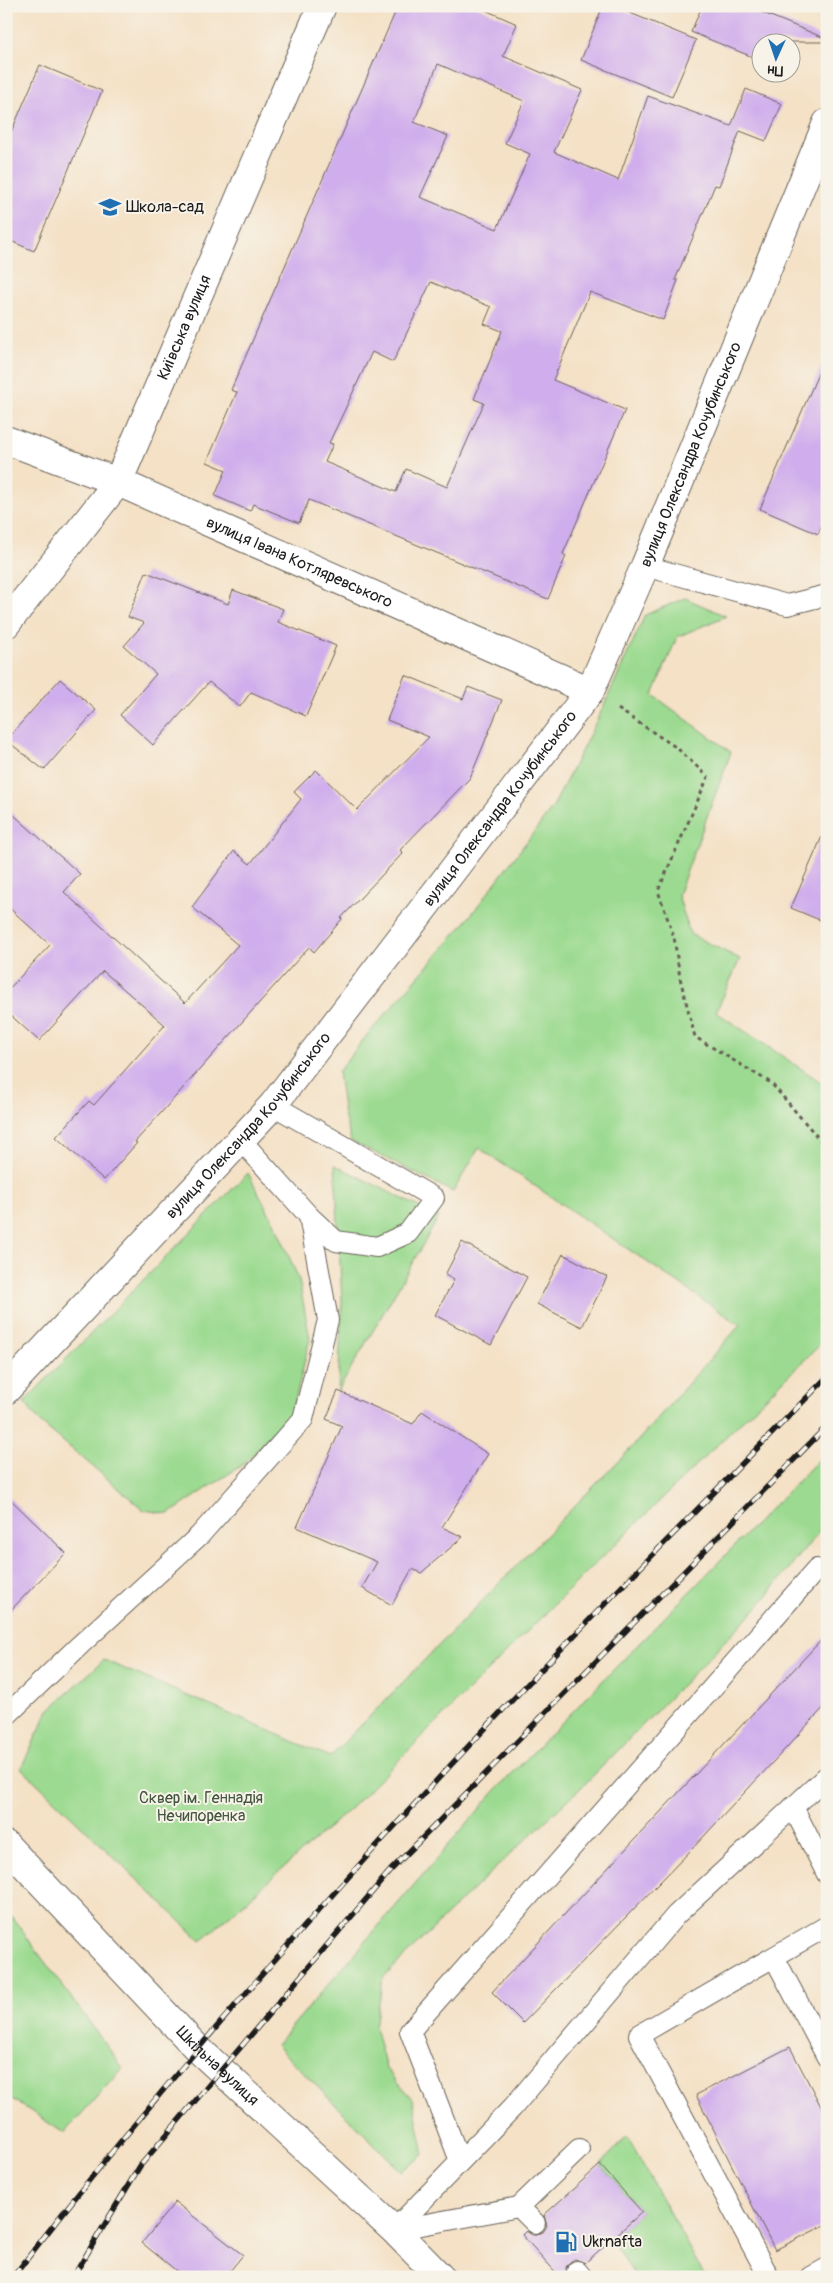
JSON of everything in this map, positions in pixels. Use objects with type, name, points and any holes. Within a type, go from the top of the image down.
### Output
[{"type":"street","name":"Київська вулиця","points":[[6,624],[118,482],[322,6]]},
{"type":"street","name":"вулиця Олександра Кочубинського","points":[[6,1390],[273,1105],[590,691],[646,566],[827,123]]},
{"type":"street","name":"вулиця Івана Котляревського","points":[[6,440],[118,482],[590,691]]},
{"type":"street","name":"Шкільна вулиця","points":[[6,1845],[197,2048],[394,2230],[440,2277]]},
{"type":"lane","points":[[646,566],[787,605],[827,595]]},
{"type":"lane","points":[[240,1139],[309,1216],[336,1241],[377,1247],[408,1233],[434,1198],[273,1105]]},
{"type":"lane","points":[[6,1716],[200,1535],[303,1419],[328,1320],[309,1216]]},
{"type":"lane","points":[[460,2161],[410,2031],[817,1569]]},
{"type":"lane","points":[[394,2230],[513,2107],[676,1915],[827,1776]]},
{"type":"lane","points":[[793,1807],[827,1874]]},
{"type":"lane","points":[[769,2277],[639,2035],[827,1926]]},
{"type":"lane","points":[[774,1957],[827,2057]]},
{"type":"lane","points":[[394,2230],[518,2207],[579,2149]]},
{"type":"lane","points":[[518,2207],[535,2223]]},
{"type":"lane","points":[[812,2277],[827,2268]]},
{"type":"path","points":[[590,691],[677,748],[708,777],[658,891],[674,937],[680,978],[694,1037],[771,1083],[827,1148]]},
{"type":"green space","name":"Сквер ім. Геннадія Нечипоренка","points":[[685,598],[726,616],[677,637],[653,695],[731,752],[678,895],[690,934],[740,959],[716,1012],[827,1086],[827,1338],[597,1562],[353,1806],[201,1941],[21,1768],[49,1710],[104,1660],[330,1757],[634,1445],[740,1325],[479,1148],[453,1192],[351,1141],[344,1115],[338,1072],[363,1040],[464,924],[553,807],[600,714],[645,615]]},
{"type":"green space","points":[[335,1165],[439,1217],[338,1391],[342,1302]]},
{"type":"green space","points":[[248,1173],[276,1226],[299,1280],[310,1339],[293,1409],[245,1463],[169,1514],[144,1510],[39,1421],[24,1402]]},
{"type":"green space","points":[[827,1451],[827,1522],[757,1608],[589,1780],[465,1897],[383,1978],[375,2027],[386,2069],[413,2100],[424,2155],[401,2171],[276,2045],[495,1791]]},
{"type":"green space","points":[[6,1909],[123,2068],[64,2133],[6,2095]]},
{"type":"green space","points":[[627,2136],[705,2277],[636,2277],[611,2240],[642,2212],[600,2165]]},
{"type":"building","points":[[398,6],[476,6],[517,24],[503,56],[582,90],[554,152],[618,180],[648,96],[731,126],[746,89],[782,104],[766,141],[740,131],[719,186],[715,185],[675,280],[678,280],[663,320],[590,292],[553,380],[625,410],[563,554],[566,556],[548,599],[309,500],[299,523],[253,504],[250,511],[215,496],[226,470],[207,462],[237,392],[231,390]],"holes":[[[438,64],[524,101],[505,143],[530,154],[497,229],[420,197],[448,136],[414,122]],[[431,282],[491,307],[484,324],[502,331],[474,399],[484,403],[447,487],[406,469],[396,492],[325,462],[333,444],[329,443],[372,352],[393,362]]]},
{"type":"building","points":[[603,6],[613,6],[696,40],[672,97],[581,60]]},
{"type":"building","points":[[702,6],[746,6],[827,39],[827,42],[800,42],[800,32],[750,32],[750,56],[691,32]]},
{"type":"building","points":[[40,65],[102,91],[34,251],[6,239],[6,144]]},
{"type":"building","points":[[827,353],[827,513],[818,534],[760,509]]},
{"type":"building","points":[[146,572],[228,604],[233,590],[283,609],[278,622],[336,646],[306,716],[251,692],[240,707],[209,682],[153,745],[120,715],[156,674],[124,646],[144,623],[128,617]]},
{"type":"building","points":[[405,675],[463,699],[468,687],[502,700],[470,778],[400,850],[403,853],[341,918],[314,952],[309,947],[135,1142],[137,1143],[104,1180],[56,1137],[89,1101],[94,1105],[165,1025],[103,971],[39,1041],[6,1011],[6,992],[50,945],[6,905],[6,808],[80,874],[64,892],[185,1003],[238,945],[192,907],[234,851],[250,864],[301,799],[294,792],[316,770],[357,810],[429,737],[387,720]]},
{"type":"building","points":[[60,679],[96,710],[44,770],[6,740]]},
{"type":"building","points":[[827,825],[827,923],[791,908]]},
{"type":"building","points":[[462,1242],[527,1277],[491,1345],[435,1315],[454,1280],[445,1275]]},
{"type":"building","points":[[563,1254],[607,1277],[582,1327],[537,1304]]},
{"type":"building","points":[[338,1391],[413,1424],[422,1411],[488,1454],[442,1527],[463,1537],[421,1573],[412,1569],[392,1605],[362,1588],[377,1562],[297,1527],[342,1426],[326,1419]]},
{"type":"building","points":[[6,1495],[66,1553],[6,1615]]},
{"type":"building","points":[[827,1634],[827,1704],[693,1848],[523,2023],[492,1992]]},
{"type":"building","points":[[790,2047],[827,2118],[827,2224],[775,2250],[696,2095]]},
{"type":"building","points":[[600,2165],[642,2212],[585,2263],[575,2259],[570,2262],[566,2267],[567,2277],[560,2277],[522,2235],[526,2231],[532,2235],[543,2232],[547,2226],[544,2215]]},
{"type":"building","points":[[175,2202],[243,2255],[225,2277],[184,2277],[142,2243]]},
{"type":"railway","points":[[13,2277],[143,2114],[278,1956],[371,1852],[540,1671],[827,1377]]},
{"type":"railway","points":[[73,2277],[140,2166],[390,1871],[827,1426]]},
{"type":"place","name":"Школа-сад","points":[[110,207]]},
{"type":"place","name":"Ukrnafta","points":[[566,2242]]}]
